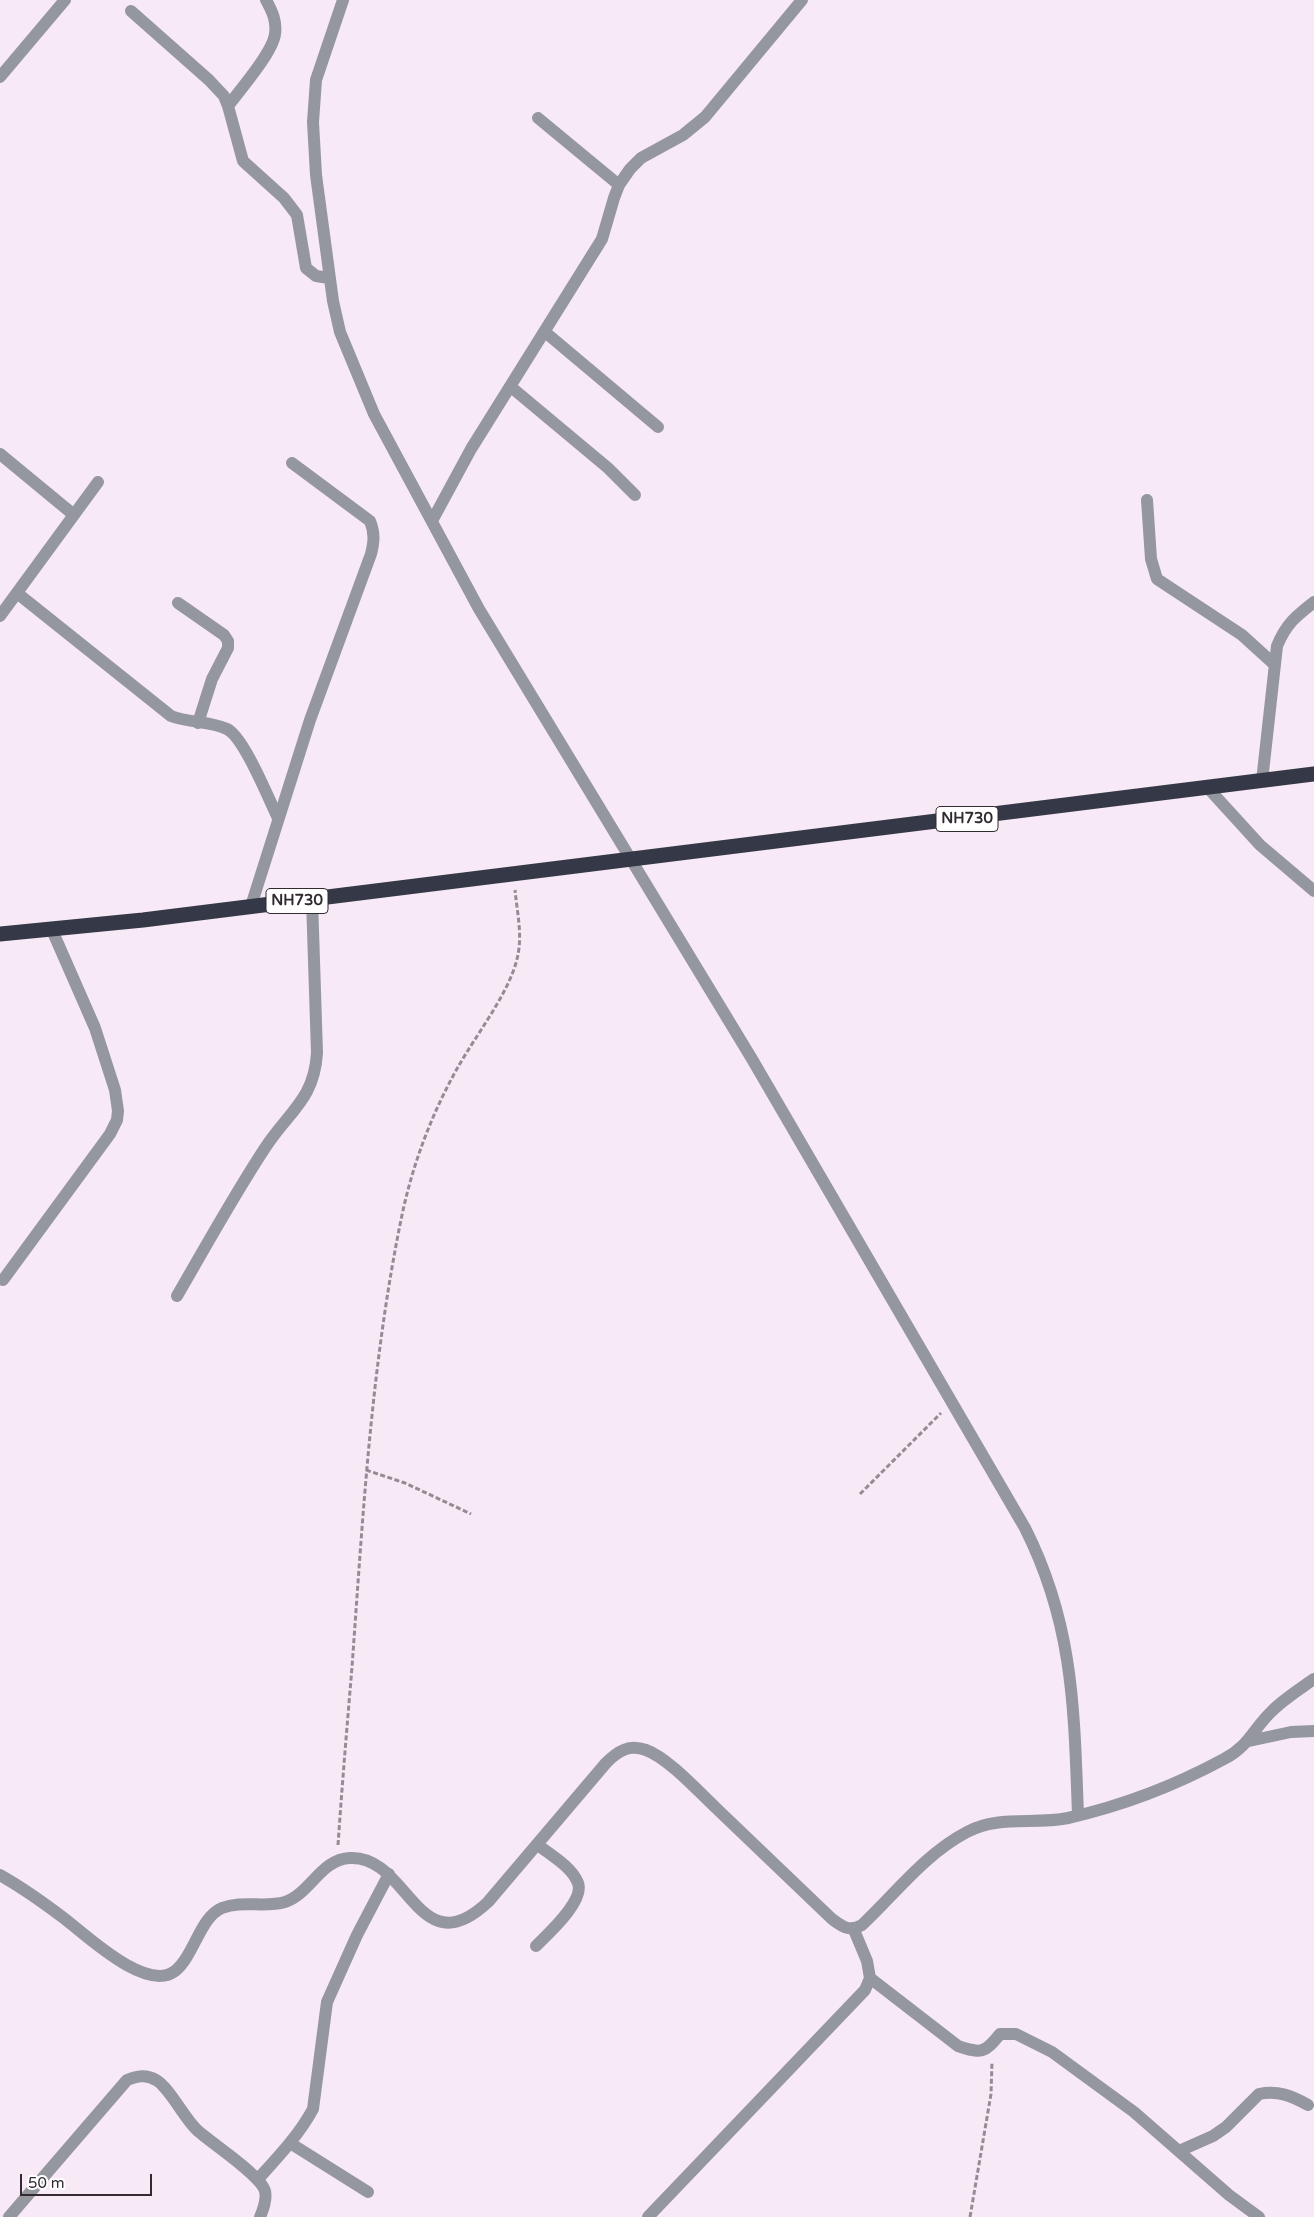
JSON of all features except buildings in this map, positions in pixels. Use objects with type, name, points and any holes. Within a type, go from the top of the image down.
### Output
[{"type":"highway","name":"NH730","points":[[0,934],[52,930],[514,875],[625,859],[1314,774]]},
{"type":"street","points":[[0,77],[65,0]]},
{"type":"street","points":[[228,106],[260,63],[271,46],[275,35],[275,22],[266,0]]},
{"type":"street","points":[[343,0],[320,67],[314,100],[313,122],[323,277],[352,364],[374,414],[483,617],[625,859],[752,1059],[1038,1552],[1056,1607],[1070,1672],[1074,1706],[1072,1816]]},
{"type":"street","points":[[432,522],[472,449],[602,239],[619,186],[630,169],[642,158],[682,135],[705,118],[802,0]]},
{"type":"street","points":[[132,11],[209,80],[224,96],[243,161],[292,207],[299,224],[306,268],[323,277]]},
{"type":"street","points":[[538,118],[619,186]]},
{"type":"street","points":[[545,332],[658,427]]},
{"type":"street","points":[[511,387],[608,468],[635,495]]},
{"type":"street","points":[[0,454],[74,515]]},
{"type":"street","points":[[251,906],[313,711],[371,554],[374,540],[374,531],[370,521],[292,463]]},
{"type":"street","points":[[0,616],[98,482]]},
{"type":"street","points":[[1147,500],[1151,559],[1158,580],[1242,635],[1275,665]]},
{"type":"street","points":[[17,593],[172,716],[198,724],[215,725],[229,730],[240,740],[278,818]]},
{"type":"street","points":[[1262,781],[1277,646],[1283,630],[1295,616],[1314,602]]},
{"type":"street","points":[[178,603],[224,635],[228,641],[228,648],[212,679],[198,724]]},
{"type":"street","points":[[1208,788],[1260,845],[1314,891]]},
{"type":"street","points":[[178,1296],[266,1147],[311,1086],[316,1071],[317,1053],[312,899]]},
{"type":"street","points":[[3,1280],[110,1134],[117,1120],[118,1111],[115,1090],[95,1028],[52,930]]},
{"type":"street","points":[[0,1875],[19,1886],[125,1964],[154,1976],[165,1976],[175,1971],[184,1961],[209,1918],[220,1908],[232,1904],[286,1902],[295,1897],[337,1861],[348,1858],[362,1858],[377,1864],[389,1874],[414,1904],[438,1921],[453,1923],[475,1916],[538,1845],[606,1763],[619,1750],[633,1748],[646,1750],[659,1757],[832,1919],[844,1928],[854,1930],[862,1926],[923,1863],[946,1844],[968,1831],[986,1824],[1048,1820],[1072,1816],[1136,1797],[1180,1780],[1225,1759],[1249,1741],[1271,1712],[1314,1679]]},
{"type":"street","points":[[1249,1741],[1291,1732],[1314,1731]]},
{"type":"street","points":[[536,1946],[571,1908],[578,1899],[580,1890],[578,1882],[570,1872],[538,1845]]},
{"type":"street","points":[[258,2179],[290,2143],[313,2109],[323,2019],[327,2002],[357,1935],[389,1874]]},
{"type":"street","points":[[648,2217],[864,1990],[870,1978],[867,1960],[854,1930]]},
{"type":"street","points":[[870,1978],[958,2046],[972,2051],[983,2051],[990,2047],[1000,2034],[1008,2032],[1024,2036],[1052,2052],[1134,2112],[1229,2195],[1259,2217]]},
{"type":"street","points":[[9,2217],[127,2080],[136,2076],[147,2076],[158,2080],[196,2129],[258,2179],[265,2190],[264,2208],[260,2217]]},
{"type":"street","points":[[1179,2151],[1219,2132],[1259,2094],[1278,2092],[1294,2096],[1308,2105]]},
{"type":"street","points":[[290,2143],[368,2192]]},
{"type":"path","points":[[337,1861],[366,1470],[381,1342],[403,1213],[412,1174],[425,1136],[440,1103],[457,1068],[507,986],[514,971],[520,940],[514,875]]},
{"type":"path","points":[[860,1494],[944,1410]]},
{"type":"path","points":[[366,1470],[404,1483],[471,1514]]},
{"type":"path","points":[[970,2217],[991,2094],[990,2047]]}]
